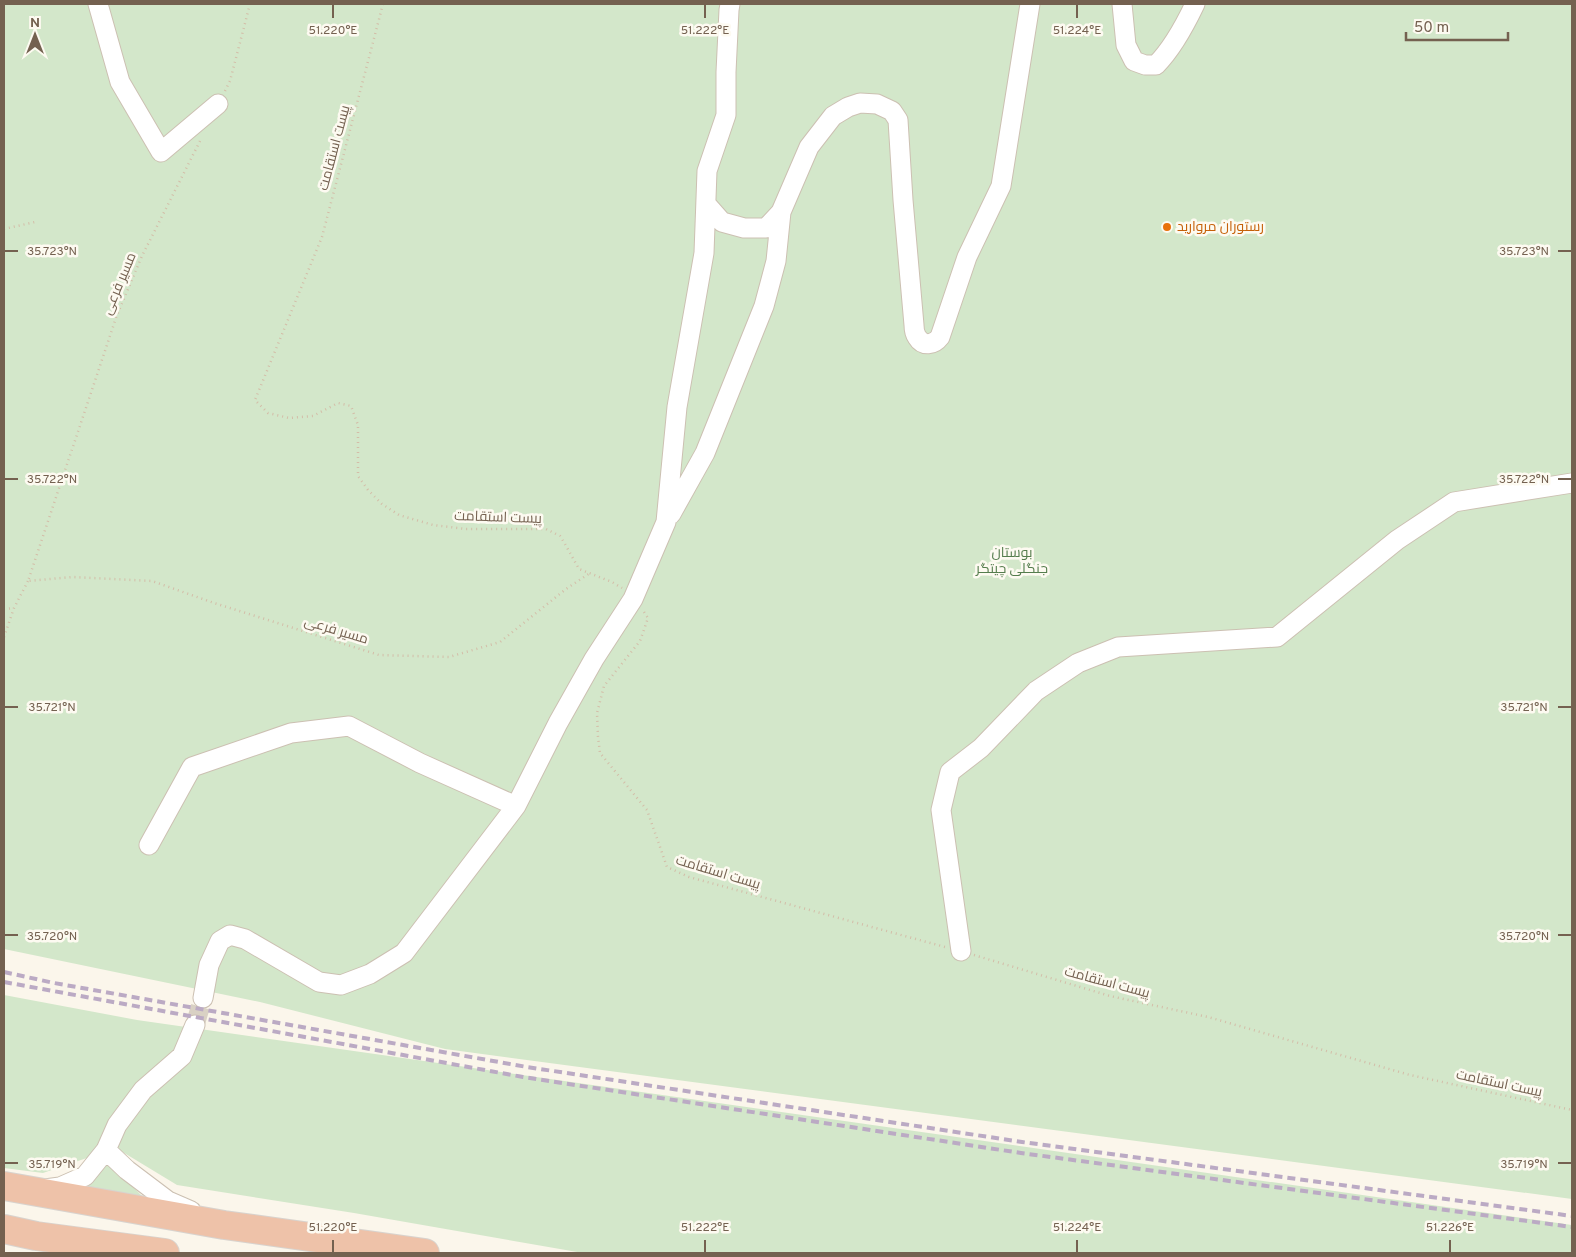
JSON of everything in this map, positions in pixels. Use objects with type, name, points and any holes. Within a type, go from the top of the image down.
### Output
[{"type":"highway","points":[[4,1186],[224,1225],[425,1253]]},
{"type":"highway","points":[[4,1229],[36,1236],[165,1253]]},
{"type":"street","points":[[98,4],[120,82],[161,152],[218,104]]},
{"type":"street","points":[[666,522],[677,407],[704,253],[708,171],[726,115],[728,10],[730,4]]},
{"type":"street","points":[[202,998],[209,965],[220,941],[230,935],[245,939],[319,982],[341,985],[370,974],[404,953],[516,806],[562,715],[594,659],[633,599],[666,522],[705,453],[764,306],[776,260],[781,212],[810,147],[832,116],[848,107],[860,103],[877,104],[892,111],[898,120],[903,200],[916,337],[929,345],[937,342],[967,257],[1001,186],[1030,4]]},
{"type":"street","points":[[1122,4],[1126,45],[1134,61],[1145,65],[1156,64],[1166,55],[1195,4]]},
{"type":"street","points":[[707,205],[722,222],[744,228],[766,228],[781,212]]},
{"type":"street","points":[[961,951],[941,810],[950,772],[980,748],[1036,692],[1078,663],[1118,647],[1277,637],[1397,540],[1454,502],[1572,483]]},
{"type":"street","points":[[149,845],[192,767],[291,733],[349,726],[420,763],[516,806]]},
{"type":"street","points":[[33,1190],[60,1187],[84,1176],[106,1150],[117,1125],[143,1090],[182,1056],[195,1025]]},
{"type":"street","points":[[106,1150],[127,1170],[168,1201],[224,1225]]},
{"type":"path","points":[[218,104],[230,81],[250,4]]},
{"type":"path","name":"پیست استقامت","points":[[383,4],[322,237],[255,400],[268,414],[290,418],[313,416],[338,403],[351,406],[358,425],[358,476],[368,490],[398,515],[433,525],[466,528],[546,529],[560,536],[579,569],[612,582],[624,589],[633,599],[648,618],[640,641],[604,686],[597,713],[600,753],[647,810],[667,867],[689,877],[961,951],[1110,996],[1208,1017],[1410,1075],[1572,1110]]},
{"type":"path","name":"مسیر فرعی","points":[[4,637],[14,608],[28,581],[117,315],[142,256],[200,140]]},
{"type":"path","points":[[4,229],[35,222]]},
{"type":"path","name":"مسیر فرعی","points":[[28,581],[72,577],[152,581],[214,603],[379,655],[449,656],[500,642],[566,589],[590,573]]},
{"type":"path","points":[[4,609],[14,608]]},
{"type":"green space","name":"بوستان جنگلی چیتگر","points":[[4,4],[1572,4],[1572,1199],[445,1049],[260,1002],[4,949]]},
{"type":"green space","points":[[4,995],[137,1020],[1572,1225],[1572,1253],[583,1253],[354,1213],[177,1185],[116,1148],[43,1173],[4,1168]]},
{"type":"green space","points":[[109,1163],[149,1203],[82,1190]]},
{"type":"tunnel","points":[[195,1025],[203,998]]},
{"type":"railway","points":[[4,972],[54,983],[527,1067],[1022,1142],[1572,1216]]},
{"type":"railway","points":[[4,982],[523,1077],[1021,1153],[1572,1227]]},
{"type":"place","name":"رستوران مروارید","points":[[1167,227]]}]
